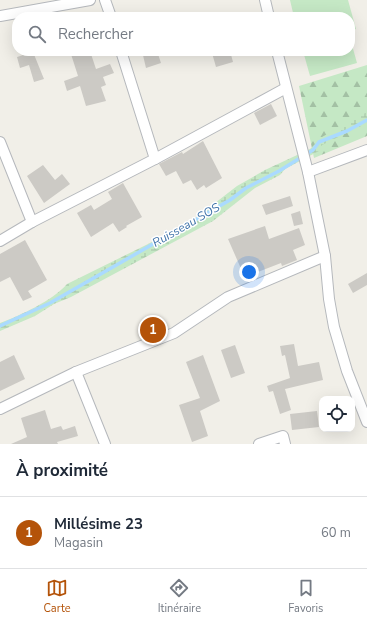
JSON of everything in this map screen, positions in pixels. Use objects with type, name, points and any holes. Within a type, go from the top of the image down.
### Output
[{"type":"street","points":[[16,12],[51,3],[90,0]]},
{"type":"street","points":[[106,0],[110,12]]},
{"type":"street","points":[[265,0],[268,12]]},
{"type":"street","points":[[0,16],[12,13]]},
{"type":"street","points":[[123,56],[155,159]]},
{"type":"street","points":[[278,56],[308,172],[325,256],[329,299],[334,327],[346,370],[367,422]]},
{"type":"street","points":[[0,241],[32,222],[155,159],[286,88]]},
{"type":"street","points":[[0,142],[32,222]]},
{"type":"street","points":[[308,172],[367,150]]},
{"type":"street","points":[[0,409],[76,372],[174,333],[228,297],[325,256]]},
{"type":"street","points":[[76,372],[105,444]]},
{"type":"street","points":[[260,444],[283,436],[285,444]]},
{"type":"green space","points":[[290,0],[348,0],[351,12],[293,12]]},
{"type":"green space","points":[[304,56],[355,56],[357,63],[310,76]]},
{"type":"green space","points":[[367,65],[367,136],[314,158],[299,86]]},
{"type":"green space","points":[[367,112],[367,123],[322,145],[319,151],[285,169],[280,175],[255,188],[213,221],[71,297],[54,304],[35,316],[0,331],[0,323],[36,307],[45,302],[67,284],[148,244],[197,217],[237,186],[265,170],[310,149],[322,137]]},
{"type":"building","points":[[35,56],[44,79],[34,82],[29,65],[20,68],[17,57]]},
{"type":"building","points":[[72,56],[92,56],[96,69],[110,64],[114,73],[103,77],[106,85],[101,87],[106,101],[86,106],[80,86],[67,91],[64,81],[78,76]]},
{"type":"building","points":[[143,56],[159,56],[161,63],[146,68]]},
{"type":"building","points":[[213,56],[231,56],[233,62],[216,67]]},
{"type":"building","points":[[271,104],[277,116],[260,125],[254,113]]},
{"type":"building","points":[[203,141],[222,178],[206,188],[204,185],[197,190],[191,180],[183,184],[176,171],[166,176],[159,164],[182,152],[183,154]]},
{"type":"building","points":[[43,165],[55,180],[62,174],[70,184],[44,203],[27,176]]},
{"type":"building","points":[[123,183],[142,217],[126,226],[127,227],[119,232],[113,223],[91,237],[77,213],[91,205],[94,210],[112,199],[108,192]]},
{"type":"building","points":[[290,196],[293,206],[266,215],[262,205]]},
{"type":"building","points":[[300,211],[303,224],[294,226],[291,214]]},
{"type":"building","points":[[265,226],[269,239],[299,228],[305,245],[293,250],[297,260],[282,266],[281,263],[253,274],[254,277],[246,280],[228,239]]},
{"type":"building","points":[[25,240],[47,280],[28,291],[32,297],[23,301],[10,277],[0,282],[0,254]]},
{"type":"building","points":[[367,273],[367,285],[353,293],[348,284]]},
{"type":"building","points":[[294,344],[298,366],[319,362],[323,380],[285,389],[291,410],[280,414],[273,391],[269,392],[267,386],[290,378],[285,355],[282,356],[280,346]]},
{"type":"building","points":[[235,345],[245,373],[231,378],[221,350]]},
{"type":"building","points":[[14,355],[25,379],[0,391],[0,362]]},
{"type":"building","points":[[203,355],[220,401],[200,411],[208,436],[192,442],[179,405],[200,398],[186,362]]},
{"type":"building","points":[[45,410],[51,429],[61,426],[63,430],[75,426],[78,436],[57,442],[58,444],[11,444],[27,437],[21,418]]},
{"type":"building","points":[[317,411],[319,427],[292,430],[290,414]]},
{"type":"waterway","name":"Ruisseau SOS","points":[[0,326],[50,303],[230,200],[246,188],[279,171],[313,150],[319,142],[347,131],[367,120]]},
{"type":"place","name":"Millésime 23","points":[[153,330]]}]
